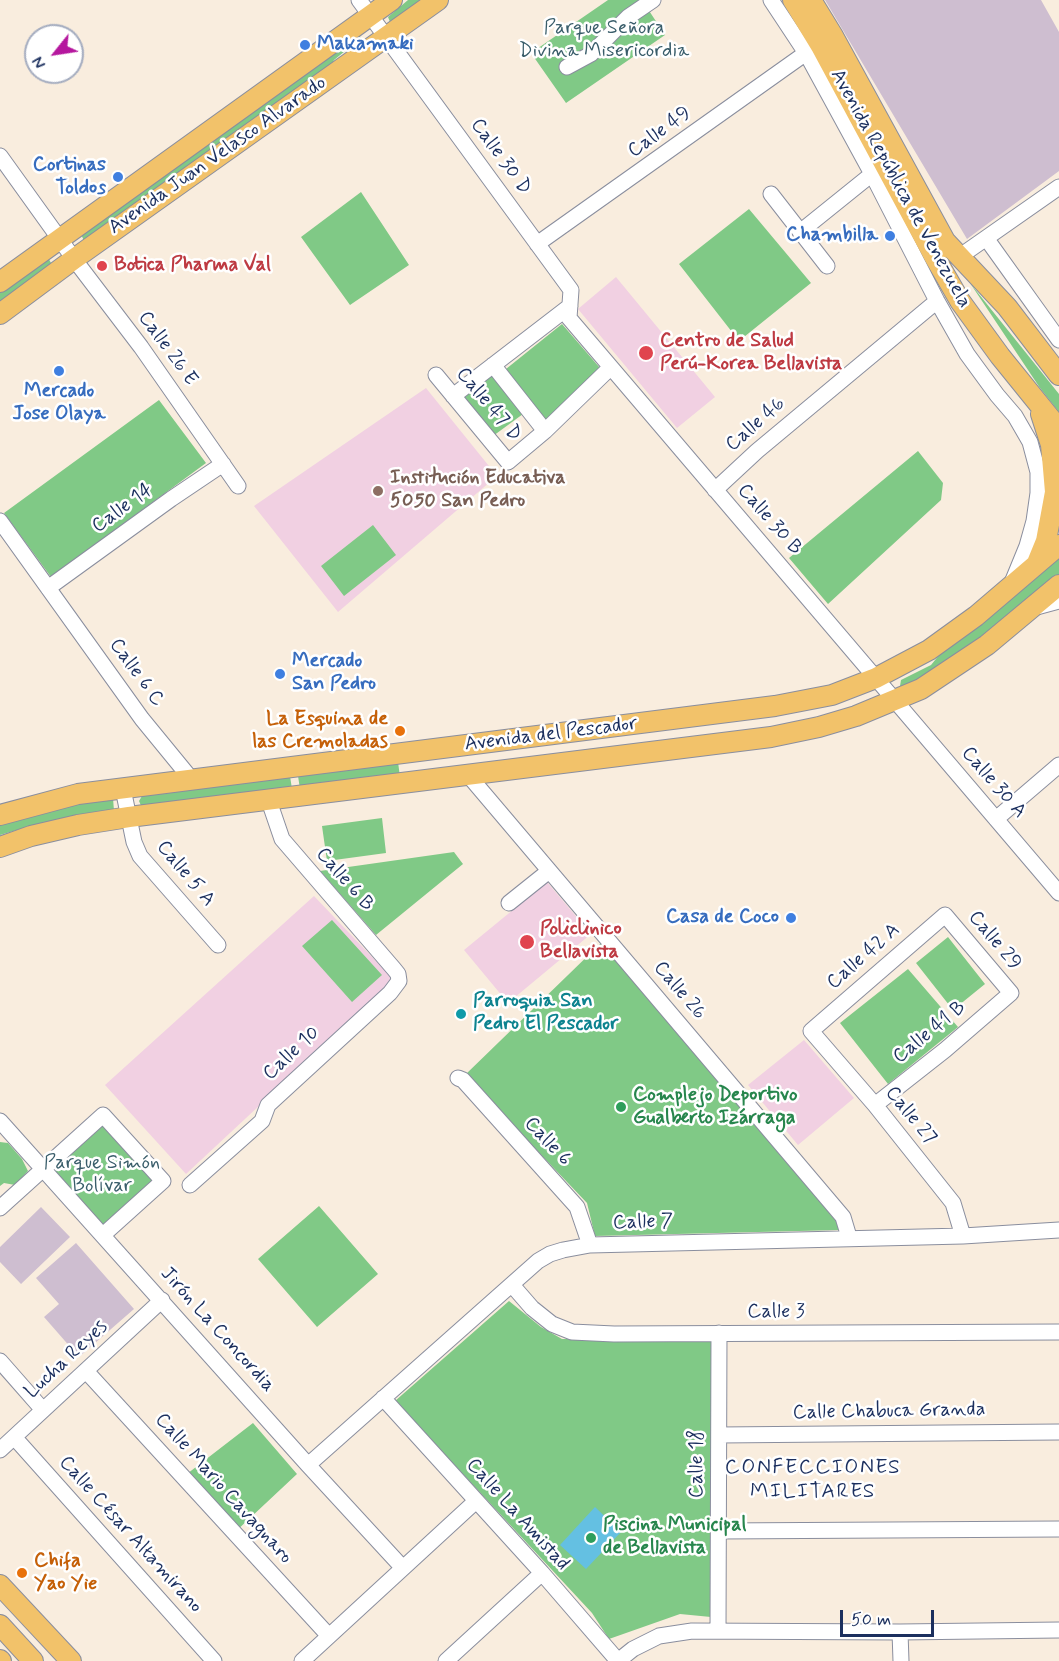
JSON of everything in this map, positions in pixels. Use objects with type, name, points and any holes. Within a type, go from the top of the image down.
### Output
[{"type":"main road","name":"Avenida Juan Velasco Alvarado","points":[[0,282],[392,0]]},
{"type":"main road","name":"Avenida Juan Velasco Alvarado","points":[[0,314],[438,0]]},
{"type":"main road","name":"Avenida República de Venezuela","points":[[793,0],[827,56],[955,292],[1037,403],[1059,429]]},
{"type":"main road","name":"Avenida República de Venezuela","points":[[811,0],[833,36],[937,228],[958,257],[1007,307],[1059,375]]},
{"type":"main road","points":[[1037,403],[1046,423],[1051,445],[1055,484],[1052,517],[1037,564]]},
{"type":"main road","name":"Avenida del Pescador","points":[[0,815],[78,794],[775,706],[832,695],[876,678],[929,650],[976,616],[1059,545]]},
{"type":"main road","name":"Avenida del Pescador","points":[[0,847],[31,836],[78,825],[129,817],[781,735],[837,722],[921,689],[969,658],[1030,609],[1058,591]]},
{"type":"main road","points":[[0,1585],[71,1661]]},
{"type":"main road","points":[[0,1625],[33,1661]]},
{"type":"street","name":"Calle 30 D","points":[[359,0],[570,290],[570,306]]},
{"type":"street","points":[[567,67],[591,54],[628,16],[653,0]]},
{"type":"street","points":[[771,0],[806,53],[967,354],[997,395],[1016,416],[1030,442],[1038,472],[1038,493],[1027,546],[1010,588]]},
{"type":"street","name":"Calle 49","points":[[537,244],[806,53]]},
{"type":"street","name":"Calle 26 E","points":[[0,156],[141,347],[238,486]]},
{"type":"street","points":[[800,232],[872,174]]},
{"type":"street","points":[[958,257],[1059,187]]},
{"type":"street","points":[[771,194],[827,266]]},
{"type":"street","points":[[986,238],[1059,340]]},
{"type":"street","name":"Calle 46","points":[[715,490],[757,451],[937,301]]},
{"type":"street","points":[[453,396],[570,306]]},
{"type":"street","name":"Calle 30 B","points":[[570,306],[569,318],[610,368],[895,701]]},
{"type":"street","points":[[493,365],[545,430],[610,368]]},
{"type":"street","name":"Calle 47 D","points":[[436,375],[508,462],[545,430]]},
{"type":"street","name":"Calle 14","points":[[48,588],[171,499],[223,465]]},
{"type":"street","name":"Calle 6 C","points":[[0,521],[142,718],[192,780]]},
{"type":"street","name":"Calle 30 A","points":[[895,701],[1059,893]]},
{"type":"street","points":[[996,819],[1059,765]]},
{"type":"street","name":"Calle 26","points":[[469,776],[843,1217],[849,1237]]},
{"type":"street","name":"Calle 5 A","points":[[123,789],[134,842],[140,856],[218,945]]},
{"type":"street","name":"Calle 6 B","points":[[269,801],[282,839],[394,969],[399,981]]},
{"type":"street","points":[[509,903],[549,870]]},
{"type":"street","name":"Calle 29","points":[[945,915],[1011,993]]},
{"type":"street","name":"Calle 42 A","points":[[811,1031],[945,915]]},
{"type":"street","name":"Calle 10","points":[[190,1185],[262,1121],[268,1105],[396,988],[399,981]]},
{"type":"street","name":"Calle 41 B","points":[[875,1105],[945,1050],[1011,993]]},
{"type":"street","name":"Calle 27","points":[[811,1031],[875,1105],[953,1203],[963,1236]]},
{"type":"street","name":"Calle 6","points":[[458,1078],[463,1080],[577,1207],[590,1245]]},
{"type":"street","points":[[0,1208],[104,1115],[163,1181],[103,1235]]},
{"type":"street","name":"Jirón La Concordia","points":[[2,1128],[44,1169],[402,1567]]},
{"type":"street","name":"Calle 7","points":[[308,1465],[538,1261],[550,1254],[590,1245],[963,1236],[1059,1230]]},
{"type":"street","name":"Calle 3","points":[[512,1285],[532,1308],[552,1324],[572,1332],[614,1334],[1059,1332]]},
{"type":"street","name":"Lucha Reyes","points":[[0,1450],[162,1300]]},
{"type":"street","name":"Calle 18","points":[[718,1630],[720,1333]]},
{"type":"street","points":[[0,1361],[43,1410]]},
{"type":"street","name":"Calle Mario Cavagnaro","points":[[86,1371],[328,1636]]},
{"type":"street","name":"Calle La Amistad","points":[[383,1398],[542,1573],[618,1661]]},
{"type":"street","name":"Calle Chabuca Granda","points":[[719,1435],[1059,1432]]},
{"type":"street","name":"Calle César Altamirano","points":[[14,1437],[214,1661]]},
{"type":"street","points":[[302,1661],[476,1501]]},
{"type":"street","points":[[719,1531],[1059,1529]]},
{"type":"street","points":[[446,1661],[542,1573]]},
{"type":"street","points":[[618,1661],[633,1649],[659,1636],[673,1633],[718,1630],[900,1632],[1059,1630]]},
{"type":"street","points":[[900,1632],[901,1661]]},
{"type":"shaded area","points":[[825,0],[1041,0],[1059,32],[1059,171],[967,239]]},
{"type":"shaded area","name":"Centro de Salud Perú-Korea Bellavista","points":[[616,277],[715,397],[677,428],[578,309]]},
{"type":"shaded area","name":"Institución Educativa 5050 San Pedro","points":[[426,388],[497,476],[338,612],[254,506]]},
{"type":"shaded area","name":"Policlinico Bellavista","points":[[547,882],[591,934],[508,1003],[464,950]]},
{"type":"shaded area","points":[[314,896],[394,980],[186,1174],[105,1085]]},
{"type":"shaded area","points":[[804,1040],[854,1098],[798,1145],[748,1085]]},
{"type":"shaded area","points":[[41,1207],[70,1237],[21,1284],[0,1262],[0,1247]]},
{"type":"shaded area","points":[[76,1243],[134,1309],[79,1357],[44,1317],[59,1304],[36,1278]]},
{"type":"green space","points":[[408,0],[430,0],[392,27],[388,17]]},
{"type":"green space","name":"Parque Señora Divina Misericordia","points":[[608,0],[642,0],[665,35],[566,103],[531,53]]},
{"type":"green space","points":[[357,32],[361,38],[334,60],[328,72],[85,243],[80,232]]},
{"type":"green space","points":[[361,192],[409,265],[350,305],[301,237]]},
{"type":"green space","points":[[749,209],[811,283],[739,341],[679,264]]},
{"type":"green space","points":[[47,256],[54,268],[0,307],[0,289]]},
{"type":"green space","points":[[970,283],[1059,394],[1059,412],[1040,388]]},
{"type":"green space","points":[[562,324],[600,368],[545,420],[506,369]]},
{"type":"green space","points":[[492,373],[523,414],[493,436],[463,395]]},
{"type":"green space","points":[[159,400],[206,463],[51,577],[4,513]]},
{"type":"green space","points":[[918,451],[943,483],[941,500],[828,604],[789,558]]},
{"type":"green space","points":[[373,525],[396,555],[344,596],[321,566]]},
{"type":"green space","points":[[1059,557],[1059,574],[972,647],[937,670],[903,688],[900,686],[901,680],[931,665],[940,654]]},
{"type":"green space","points":[[398,762],[400,777],[300,789],[298,776]]},
{"type":"green space","points":[[290,776],[292,789],[142,808],[139,801],[142,796]]},
{"type":"green space","points":[[113,798],[114,811],[37,824],[0,835],[0,823],[51,807]]},
{"type":"green space","points":[[382,818],[386,853],[327,861],[322,826]]},
{"type":"green space","points":[[454,852],[463,864],[376,935],[320,871]]},
{"type":"green space","points":[[332,920],[382,975],[352,1002],[302,946]]},
{"type":"green space","points":[[948,937],[985,984],[953,1010],[916,963]]},
{"type":"green space","name":"Complejo Deportivo Gualberto Izárraga","points":[[602,942],[830,1204],[840,1230],[595,1236],[587,1203],[465,1075]]},
{"type":"green space","points":[[908,969],[958,1027],[888,1084],[840,1023]]},
{"type":"green space","name":"Parque Simón Bolívar","points":[[99,1122],[154,1181],[104,1228],[49,1169]]},
{"type":"green space","points":[[0,1142],[8,1143],[22,1159],[28,1171],[15,1185],[4,1183],[0,1186]]},
{"type":"green space","points":[[319,1206],[378,1274],[317,1327],[258,1259]]},
{"type":"green space","points":[[509,1301],[541,1327],[562,1339],[713,1339],[711,1617],[680,1614],[609,1639],[592,1613],[395,1401]]},
{"type":"green space","points":[[253,1423],[297,1474],[234,1533],[183,1477]]},
{"type":"water","name":"Piscina Municipal de Bellavista","points":[[595,1507],[621,1532],[586,1569],[560,1545]]},
{"type":"place","name":"Makamaki","points":[[305,45]]},
{"type":"place","name":"Cortinas Toldos","points":[[118,177]]},
{"type":"place","name":"Chambilla","points":[[890,236]]},
{"type":"place","name":"Botica Pharma Val","points":[[102,266]]},
{"type":"place","name":"Centro de Salud Perú-Korea Bellavista","points":[[646,353]]},
{"type":"place","name":"Mercado Jose Olaya","points":[[59,371]]},
{"type":"place","name":"Institución Educativa 5050 San Pedro","points":[[378,491]]},
{"type":"place","name":"Mercado San Pedro","points":[[280,674]]},
{"type":"place","name":"La Esquina de las Cremoladas","points":[[400,731]]},
{"type":"place","name":"Casa de Coco","points":[[791,918]]},
{"type":"place","name":"Policlinico Bellavista","points":[[527,942]]},
{"type":"place","name":"Parroquia San Pedro El Pescador","points":[[461,1014]]},
{"type":"place","name":"Complejo Deportivo Gualberto Izárraga","points":[[621,1107]]},
{"type":"place","name":"Piscina Municipal de Bellavista","points":[[591,1538]]},
{"type":"place","name":"Chifa Yao Yie","points":[[22,1573]]},
{"type":"district","name":"CONFECCIONES MILITARES","points":[[813,1481]]}]
